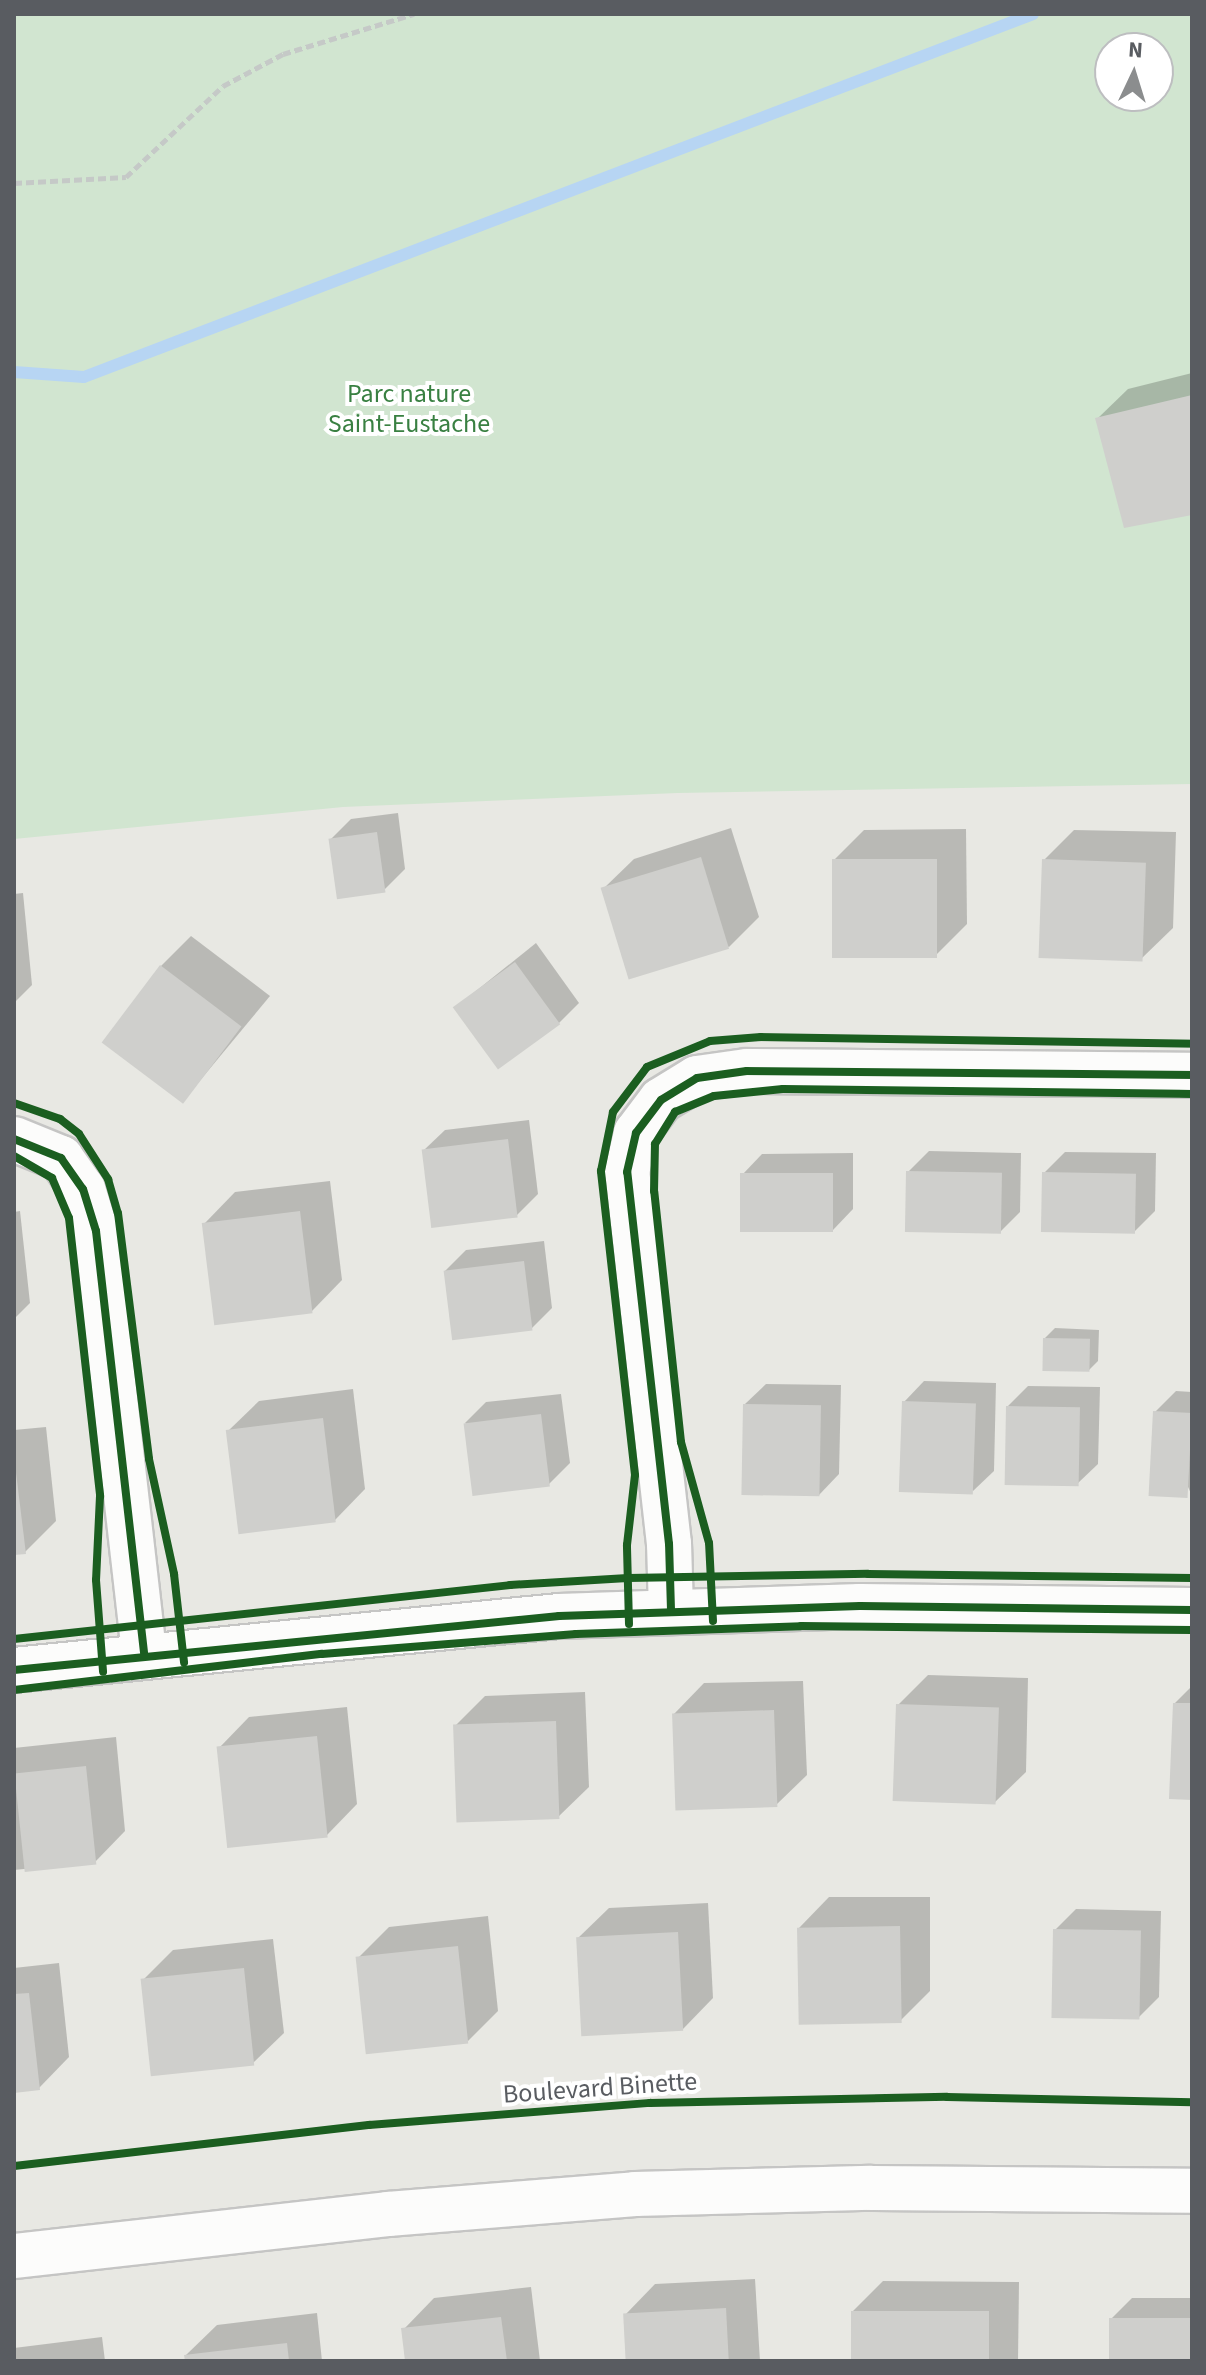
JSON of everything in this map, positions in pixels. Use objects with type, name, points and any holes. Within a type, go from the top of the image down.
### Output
[{"type":"street","points":[[671,1610],[669,1544],[627,1172],[636,1133],[661,1100],[697,1078],[747,1071],[1192,1075]]},
{"type":"street","points":[[14,1139],[61,1158],[83,1189],[94,1219],[144,1655]]},
{"type":"street","points":[[14,1670],[448,1624],[671,1610],[959,1606],[1192,1610]]},
{"type":"street","points":[[14,2226],[585,2167],[854,2158],[1192,2162]]},
{"type":"street","points":[[14,2256],[388,2214],[635,2194],[871,2188],[1192,2191]]},
{"type":"path","points":[[14,183],[126,177],[223,86],[283,54],[414,14]]},
{"type":"green space","name":"Parc nature Saint-Eustache","points":[[14,14],[1192,14],[1192,784],[678,793],[343,807],[14,839]]},
{"type":"building","points":[[1192,395],[1192,515],[1124,528],[1095,418]]},
{"type":"building","points":[[377,832],[385,892],[337,899],[328,839]]},
{"type":"building","points":[[701,857],[729,949],[629,980],[601,888]]},
{"type":"building","points":[[832,859],[937,859],[937,958],[832,958]]},
{"type":"building","points":[[1042,859],[1146,863],[1142,962],[1039,958]]},
{"type":"building","points":[[515,962],[560,1024],[498,1070],[453,1007]]},
{"type":"building","points":[[160,965],[241,1026],[183,1104],[102,1042]]},
{"type":"building","points":[[508,1139],[518,1217],[431,1228],[422,1150]]},
{"type":"building","points":[[906,1171],[1002,1173],[1001,1234],[905,1232]]},
{"type":"building","points":[[1042,1172],[1136,1174],[1135,1234],[1041,1232]]},
{"type":"building","points":[[740,1173],[833,1173],[833,1232],[740,1232]]},
{"type":"building","points":[[300,1211],[313,1313],[214,1325],[202,1223]]},
{"type":"building","points":[[524,1261],[533,1330],[452,1340],[444,1271]]},
{"type":"building","points":[[1043,1338],[1090,1339],[1089,1372],[1042,1371]]},
{"type":"building","points":[[902,1401],[976,1404],[973,1495],[899,1492]]},
{"type":"building","points":[[743,1404],[821,1405],[819,1496],[741,1495]]},
{"type":"building","points":[[1006,1406],[1080,1407],[1079,1486],[1005,1485]]},
{"type":"building","points":[[1153,1411],[1192,1413],[1187,1498],[1149,1496]]},
{"type":"building","points":[[541,1414],[550,1486],[472,1496],[464,1424]]},
{"type":"building","points":[[323,1418],[336,1522],[239,1534],[226,1430]]},
{"type":"building","points":[[14,1456],[26,1554],[14,1555]]},
{"type":"building","points":[[1173,1703],[1192,1703],[1192,1800],[1169,1799]]},
{"type":"building","points":[[896,1704],[999,1708],[996,1805],[893,1801]]},
{"type":"building","points":[[774,1710],[777,1807],[675,1811],[672,1714]]},
{"type":"building","points":[[556,1721],[559,1819],[456,1823],[453,1725]]},
{"type":"building","points":[[317,1736],[328,1837],[227,1848],[217,1747]]},
{"type":"building","points":[[86,1766],[96,1864],[25,1872],[14,1774]]},
{"type":"building","points":[[900,1926],[902,2023],[799,2025],[797,1928]]},
{"type":"building","points":[[1053,1929],[1141,1931],[1139,2020],[1051,2018]]},
{"type":"building","points":[[678,1932],[683,2031],[581,2036],[576,1937]]},
{"type":"building","points":[[458,1946],[468,2043],[366,2054],[356,1957]]},
{"type":"building","points":[[244,1968],[254,2065],[151,2076],[141,1979]]},
{"type":"building","points":[[29,1993],[40,2090],[14,2093],[14,1994]]},
{"type":"building","points":[[726,2308],[729,2361],[626,2361],[623,2313]]},
{"type":"building","points":[[851,2311],[989,2311],[989,2361],[851,2361]]},
{"type":"building","points":[[501,2317],[507,2361],[405,2361],[401,2328]]},
{"type":"building","points":[[1109,2318],[1192,2318],[1192,2361],[1109,2361]]},
{"type":"building","points":[[287,2343],[289,2361],[185,2361],[184,2355]]},
{"type":"waterway","points":[[14,372],[84,377],[1033,14]]},
{"type":"cycle path","points":[[629,1624],[627,1545],[635,1475],[601,1171],[613,1112],[647,1067],[710,1041],[761,1037],[1192,1044]]},
{"type":"cycle path","points":[[671,1610],[669,1544],[627,1172],[636,1133],[661,1100],[697,1078],[747,1071],[1192,1075]]},
{"type":"cycle path","points":[[713,1621],[709,1543],[681,1442],[654,1191],[655,1144],[675,1112],[714,1096],[783,1089],[1192,1094]]},
{"type":"cycle path","points":[[14,1103],[60,1119],[79,1134],[108,1179],[118,1213],[149,1459],[174,1574],[184,1662]]},
{"type":"cycle path","points":[[14,1139],[61,1158],[83,1189],[96,1231],[144,1655]]},
{"type":"cycle path","points":[[14,1156],[52,1178],[69,1218],[100,1496],[96,1580],[103,1672]]},
{"type":"cycle path","points":[[14,1639],[510,1585],[628,1578],[868,1574],[1192,1578]]},
{"type":"cycle path","points":[[14,1670],[559,1616],[860,1606],[1192,1610]]},
{"type":"cycle path","points":[[14,1690],[322,1654],[576,1634],[801,1626],[1192,1630]]},
{"type":"cycle path","name":"Boulevard Binette","points":[[14,2166],[369,2125],[650,2103],[947,2097],[1192,2102]]}]
